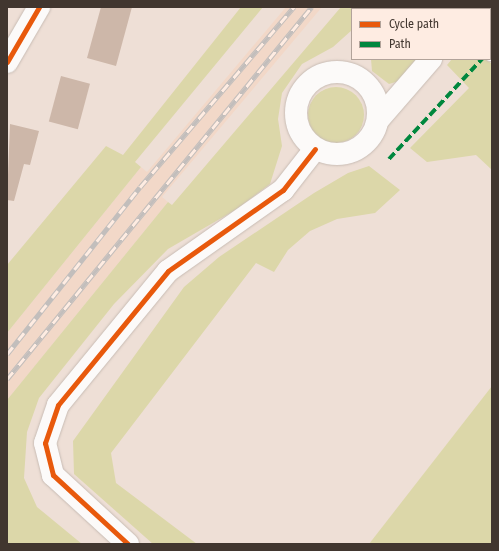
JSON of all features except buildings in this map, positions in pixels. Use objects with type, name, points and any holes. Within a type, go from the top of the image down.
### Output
[{"type":"street","points":[[7,62],[40,7]]},
{"type":"street","points":[[378,120],[374,94],[366,83],[347,65],[318,76],[308,84],[298,100],[296,118],[299,130],[315,149],[337,155],[360,149],[369,141],[378,120],[430,60]]},
{"type":"street","points":[[128,544],[53,475],[45,443],[58,405],[168,271],[282,190],[315,149]]},
{"type":"shaded area","points":[[241,7],[263,7],[135,162],[141,167],[7,333],[7,265],[106,146],[123,155]]},
{"type":"shaded area","points":[[286,7],[322,7],[162,197],[168,202],[7,400],[7,333],[141,167],[147,172]]},
{"type":"shaded area","points":[[341,7],[376,7],[351,8],[351,31],[333,47],[302,64],[282,93],[278,119],[282,146],[270,184],[237,209],[168,249],[114,304],[39,398],[27,432],[24,478],[37,507],[82,544],[7,544],[7,400],[168,202],[172,205]]},
{"type":"shaded area","points":[[371,60],[417,60],[399,81],[389,84],[372,71]]},
{"type":"shaded area","points":[[451,60],[486,60],[492,64],[492,170],[476,155],[427,162],[410,148],[469,88],[447,65]]},
{"type":"shaded area","points":[[336,87],[347,89],[356,95],[362,104],[364,115],[362,126],[356,135],[347,141],[336,143],[325,141],[316,135],[310,126],[308,115],[310,104],[316,95],[325,89]]},
{"type":"shaded area","points":[[369,166],[400,190],[375,213],[337,219],[310,231],[288,250],[274,272],[256,263],[111,453],[116,483],[197,544],[153,544],[74,474],[73,441],[184,287],[219,257],[314,193],[348,173]]},
{"type":"shaded area","points":[[492,386],[492,544],[369,544]]},
{"type":"railway","points":[[7,354],[140,187],[294,7]]},
{"type":"railway","points":[[7,379],[312,7]]},
{"type":"marked path","points":[[389,159],[481,60]]},
{"type":"cycle path","points":[[7,62],[39,7]]},
{"type":"cycle path","points":[[128,544],[53,475],[45,443],[58,405],[168,271],[283,190],[315,149]]}]
